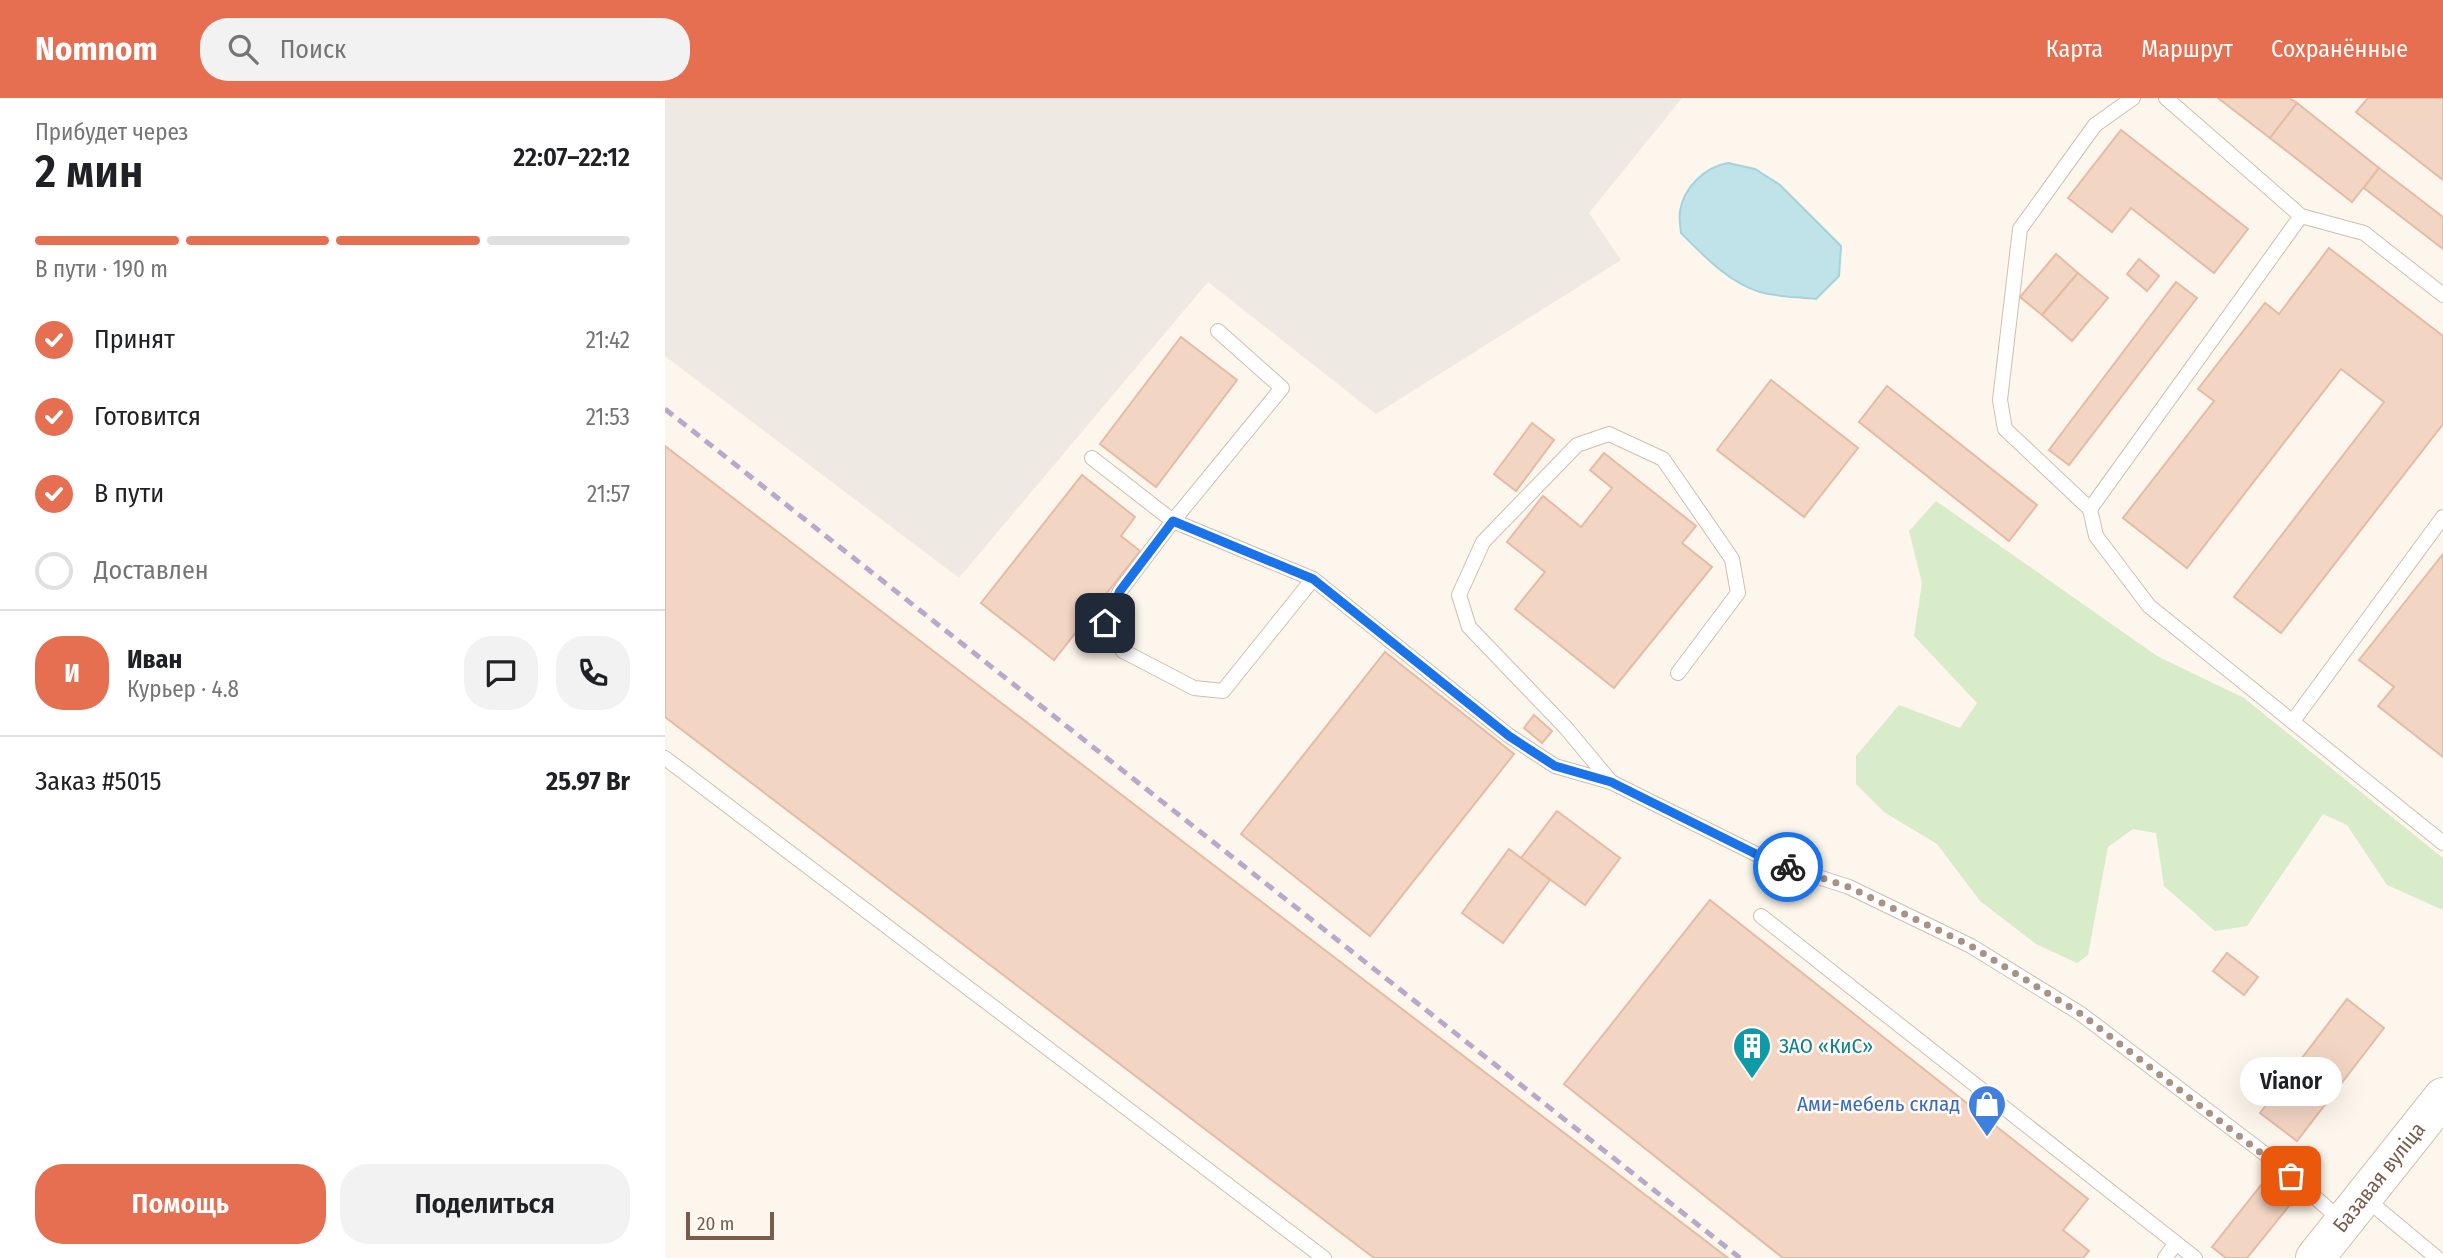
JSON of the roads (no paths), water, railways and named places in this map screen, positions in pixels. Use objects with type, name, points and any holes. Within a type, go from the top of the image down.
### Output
[{"type":"street","name":"Базавая вуліца","points":[[2315,1258],[2443,1097]]},
{"type":"lane","points":[[2133,98],[2095,125],[2020,229],[2000,400],[2005,429],[2090,509],[2095,536],[2149,606],[2443,843]]},
{"type":"lane","points":[[2166,98],[2301,216],[2364,233],[2443,295]]},
{"type":"lane","points":[[2090,509],[2301,216]]},
{"type":"lane","points":[[1218,331],[1282,388],[1173,521],[1120,591],[1105,623],[1123,651],[1194,688],[1223,691],[1313,579]]},
{"type":"lane","points":[[1611,782],[1566,728],[1469,627],[1459,595],[1483,542],[1577,445],[1609,434],[1663,459],[1732,559],[1738,593],[1678,673]]},
{"type":"lane","points":[[1092,458],[1173,521],[1313,579],[1509,736],[1555,766],[1611,782],[1772,862],[1849,887],[1971,946],[2081,1014],[2273,1160],[2437,1258]]},
{"type":"lane","points":[[2293,721],[2443,517]]},
{"type":"lane","points":[[665,758],[1324,1258]]},
{"type":"lane","points":[[1761,916],[2195,1258]]},
{"type":"lane","points":[[2165,1258],[2176,1243]]},
{"type":"water","points":[[1728,163],[1755,169],[1780,185],[1841,246],[1839,276],[1816,299],[1774,295],[1749,288],[1717,267],[1681,233],[1680,211],[1691,186],[1711,169]]},
{"type":"railway","points":[[665,409],[1740,1258]]},
{"type":"place","name":"ЗАО «КиС»","points":[[1752,1080]]},
{"type":"place","name":"Ами-мебель склад","points":[[1987,1138]]},
{"type":"place","name":"Vianor","points":[[2291,1176]]}]
